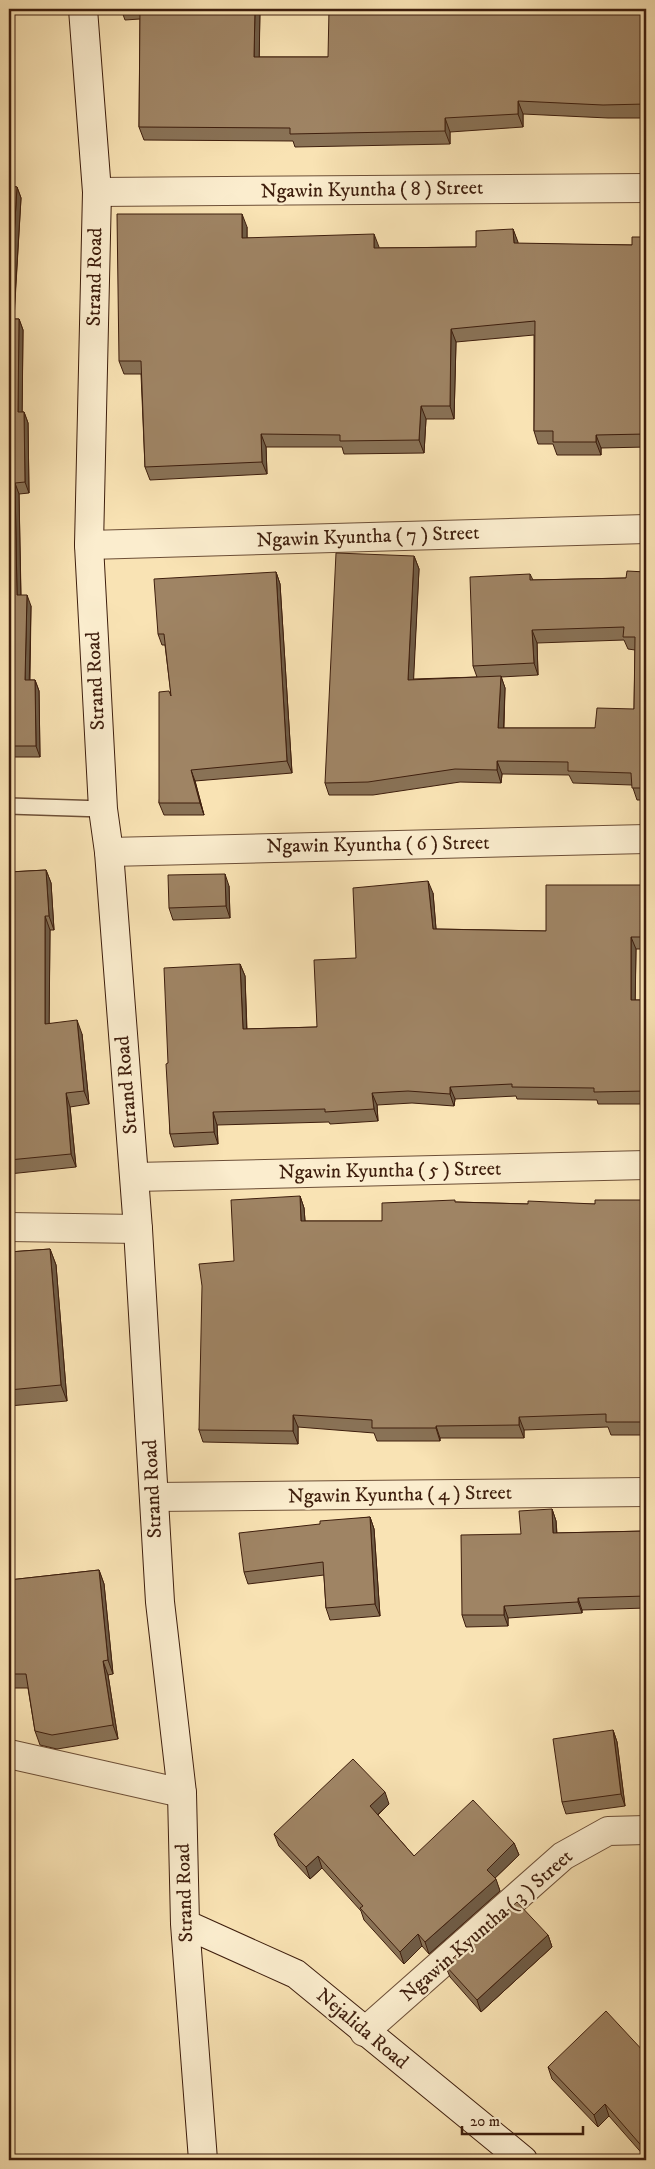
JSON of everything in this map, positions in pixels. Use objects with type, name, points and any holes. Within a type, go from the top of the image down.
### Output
[{"type":"street","name":"Strand Road","points":[[82,9],[97,192],[89,544],[103,809],[109,852],[135,1177],[160,1602],[182,1793],[185,1924],[203,2160]]},
{"type":"street","name":"Ngawin Kyuntha ( 8 ) Street","points":[[97,192],[646,188]]},
{"type":"street","name":"Ngawin Kyuntha ( 7 ) Street","points":[[89,544],[646,529]]},
{"type":"street","name":"Ngawin Kyuntha ( 6 ) Street","points":[[109,852],[646,839]]},
{"type":"street","name":"Ngawin Kyuntha ( 5 ) Street","points":[[135,1177],[646,1165]]},
{"type":"street","points":[[9,1227],[138,1229]]},
{"type":"street","name":"Ngawin Kyuntha ( 4 ) Street","points":[[154,1498],[646,1492]]},
{"type":"street","points":[[9,1754],[182,1793]]},
{"type":"street","name":"Ngawin Kyuntha ( 3 ) Street","points":[[364,2032],[563,1856],[608,1831],[646,1830]]},
{"type":"street","name":"Nejalida Road","points":[[185,1924],[296,1974],[364,2032],[523,2160]]},
{"type":"lane","points":[[9,806],[103,809]]},
{"type":"building","points":[[140,9],[255,9],[254,57],[328,57],[329,9],[646,9],[646,104],[603,105],[518,101],[518,114],[445,118],[445,131],[290,134],[290,128],[139,127]]},
{"type":"building","points":[[9,186],[17,187],[9,319]]},
{"type":"building","points":[[117,214],[242,214],[242,238],[374,234],[374,248],[476,247],[476,231],[513,229],[514,243],[632,245],[632,237],[646,237],[646,434],[596,435],[596,442],[553,442],[553,431],[534,431],[535,321],[451,329],[450,406],[421,406],[419,440],[340,441],[340,435],[261,434],[262,462],[145,467],[141,361],[119,361]]},
{"type":"building","points":[[9,319],[19,319],[18,412],[24,412],[25,482],[15,483],[17,595],[27,595],[25,680],[35,680],[36,746],[9,746]]},
{"type":"building","points":[[336,553],[414,556],[408,680],[501,676],[498,728],[595,728],[597,708],[634,709],[635,637],[623,637],[624,627],[532,630],[534,663],[473,666],[470,577],[530,574],[530,580],[626,578],[627,571],[646,572],[646,788],[632,788],[631,773],[568,771],[568,762],[497,761],[497,770],[455,769],[368,782],[325,783]]},
{"type":"building","points":[[276,572],[287,761],[191,770],[200,803],[159,803],[159,692],[169,691],[171,696],[164,634],[158,634],[154,579]]},
{"type":"building","points":[[46,870],[49,916],[45,916],[45,1024],[77,1020],[84,1091],[66,1093],[71,1154],[9,1160],[9,872]]},
{"type":"building","points":[[225,874],[226,906],[169,908],[168,875]]},
{"type":"building","points":[[428,881],[433,929],[546,931],[546,885],[646,885],[646,937],[631,937],[631,1000],[646,1000],[646,1091],[594,1092],[594,1088],[512,1087],[512,1084],[450,1087],[450,1094],[408,1091],[372,1093],[374,1109],[325,1112],[325,1109],[213,1112],[214,1132],[170,1134],[164,968],[240,964],[243,1029],[317,1027],[314,960],[356,958],[353,888]]},
{"type":"building","points":[[300,1196],[301,1221],[382,1221],[382,1203],[455,1200],[455,1202],[528,1204],[528,1201],[595,1204],[595,1200],[646,1200],[646,1422],[606,1422],[606,1414],[519,1417],[519,1425],[372,1428],[372,1420],[293,1415],[293,1431],[199,1430],[202,1286],[199,1264],[234,1261],[231,1200]]},
{"type":"building","points":[[50,1249],[61,1385],[9,1390],[9,1252]]},
{"type":"building","points":[[552,1509],[553,1533],[646,1531],[646,1596],[578,1598],[578,1602],[504,1606],[504,1615],[462,1615],[461,1535],[521,1534],[519,1511]]},
{"type":"building","points":[[370,1517],[375,1604],[326,1608],[323,1562],[244,1572],[239,1533],[320,1524],[320,1521]]},
{"type":"building","points":[[99,1570],[108,1660],[103,1661],[113,1725],[52,1735],[35,1731],[26,1674],[9,1674],[9,1580]]},
{"type":"building","points":[[613,1730],[621,1794],[562,1802],[553,1739]]},
{"type":"building","points":[[353,1759],[385,1792],[370,1806],[414,1856],[473,1800],[514,1843],[487,1870],[496,1879],[425,1942],[418,1934],[400,1952],[360,1908],[363,1906],[318,1856],[306,1867],[274,1834]]},
{"type":"building","points":[[517,1902],[548,1935],[477,2000],[445,1965]]},
{"type":"building","points":[[606,2011],[646,2054],[646,2151],[605,2104],[594,2115],[548,2067]]}]
